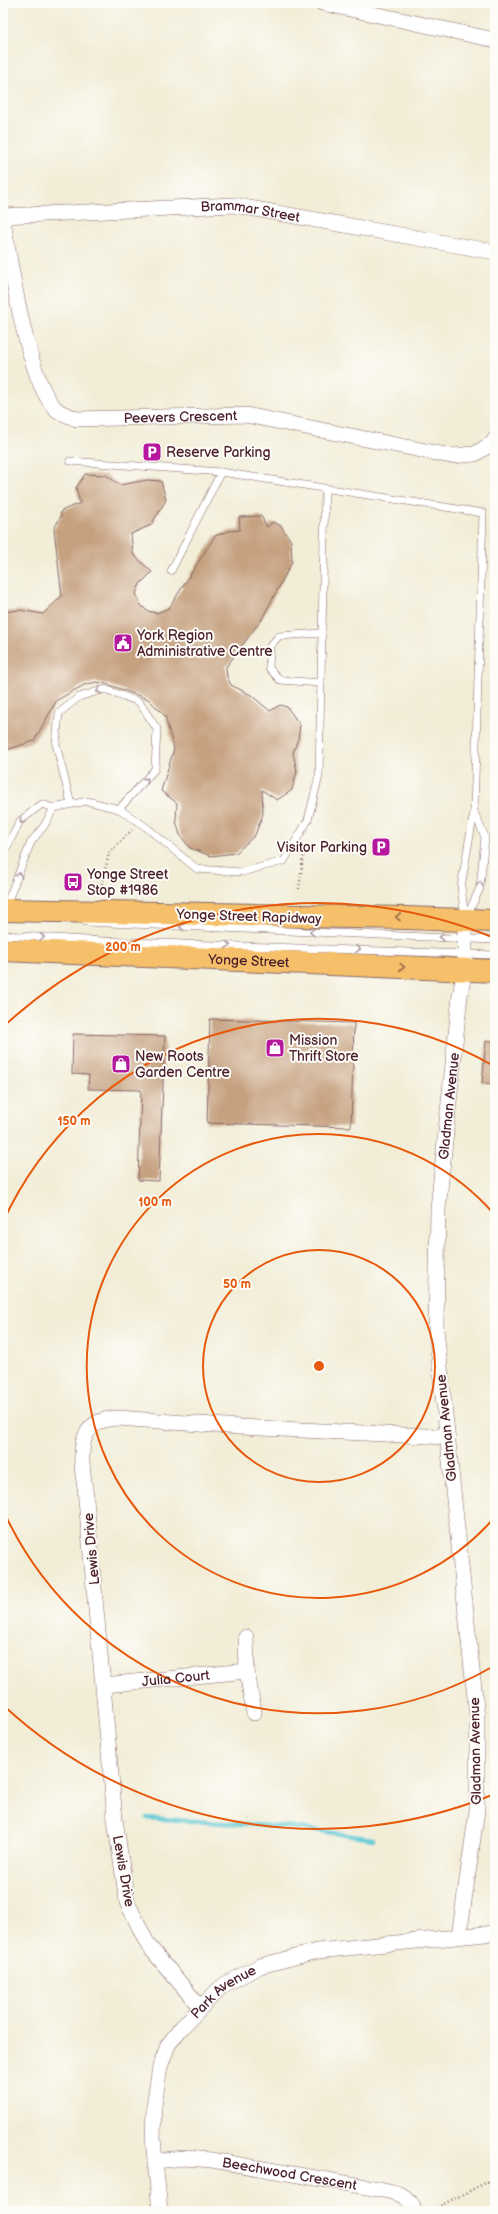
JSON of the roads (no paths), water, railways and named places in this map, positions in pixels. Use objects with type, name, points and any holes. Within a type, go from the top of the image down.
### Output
[{"type":"main road","name":"Yonge Street","points":[[3,909],[465,945],[495,971]]},
{"type":"main road","name":"Yonge Street","points":[[3,950],[465,945],[495,921]]},
{"type":"street","points":[[322,3],[495,40]]},
{"type":"street","name":"Brammar Street","points":[[3,216],[233,205],[495,252]]},
{"type":"street","name":"Peevers Crescent","points":[[3,221],[18,303],[35,371],[48,398],[57,410],[77,419],[246,415],[451,456],[475,454],[494,442],[495,439]]},
{"type":"street","name":"Gladman Avenue","points":[[459,1936],[477,1810],[477,1725],[436,1330],[438,1209],[465,945]]},
{"type":"street","name":"Lewis Drive","points":[[200,2007],[148,1945],[127,1902],[116,1819],[85,1488],[80,1459],[86,1432],[93,1424],[109,1418],[124,1418],[240,1427],[447,1437]]},
{"type":"street","points":[[246,1637],[247,1671],[254,1713]]},
{"type":"street","name":"Julia Court","points":[[104,1685],[247,1671]]},
{"type":"street","name":"Park Avenue","points":[[160,2211],[155,2161],[154,2106],[160,2067],[168,2045],[200,2007],[222,1986],[260,1966],[318,1951],[495,1933]]},
{"type":"street","name":"Beechwood Crescent","points":[[155,2161],[184,2158],[212,2160],[379,2189],[402,2194],[413,2206],[414,2211]]},
{"type":"lane","points":[[70,461],[221,472],[482,513],[474,812],[461,887],[465,945]]},
{"type":"lane","points":[[171,571],[221,472]]},
{"type":"lane","points":[[3,855],[20,821],[42,804],[54,808],[87,801],[120,809],[140,822],[197,869],[242,872],[284,861],[308,820],[318,776],[325,489]]},
{"type":"lane","points":[[321,682],[280,680],[269,668],[270,646],[279,636],[322,633]]},
{"type":"lane","points":[[71,804],[56,744],[59,713],[79,697],[105,689],[139,702],[157,729],[155,769],[120,809]]},
{"type":"lane","points":[[3,909],[31,842],[44,826],[54,808]]},
{"type":"lane","points":[[465,945],[480,888],[485,837],[474,812]]},
{"type":"lane","name":"Yonge Street Rapidway","points":[[74,922],[465,945],[495,955]]},
{"type":"lane","name":"Yonge Street Rapidway","points":[[3,935],[103,940],[465,945],[495,940]]},
{"type":"waterway","points":[[147,1818],[300,1828],[373,1839]]},
{"type":"place","name":"Reserve Parking","points":[[152,452]]},
{"type":"place","name":"York Region Administrative Centre","points":[[123,643]]},
{"type":"place","name":"Visitor Parking","points":[[381,847]]},
{"type":"place","name":"Yonge Street Stop #1986","points":[[73,882]]},
{"type":"place","name":"Mission Thrift Store","points":[[275,1048]]},
{"type":"place","name":"New Roots Garden Centre","points":[[121,1064]]}]
